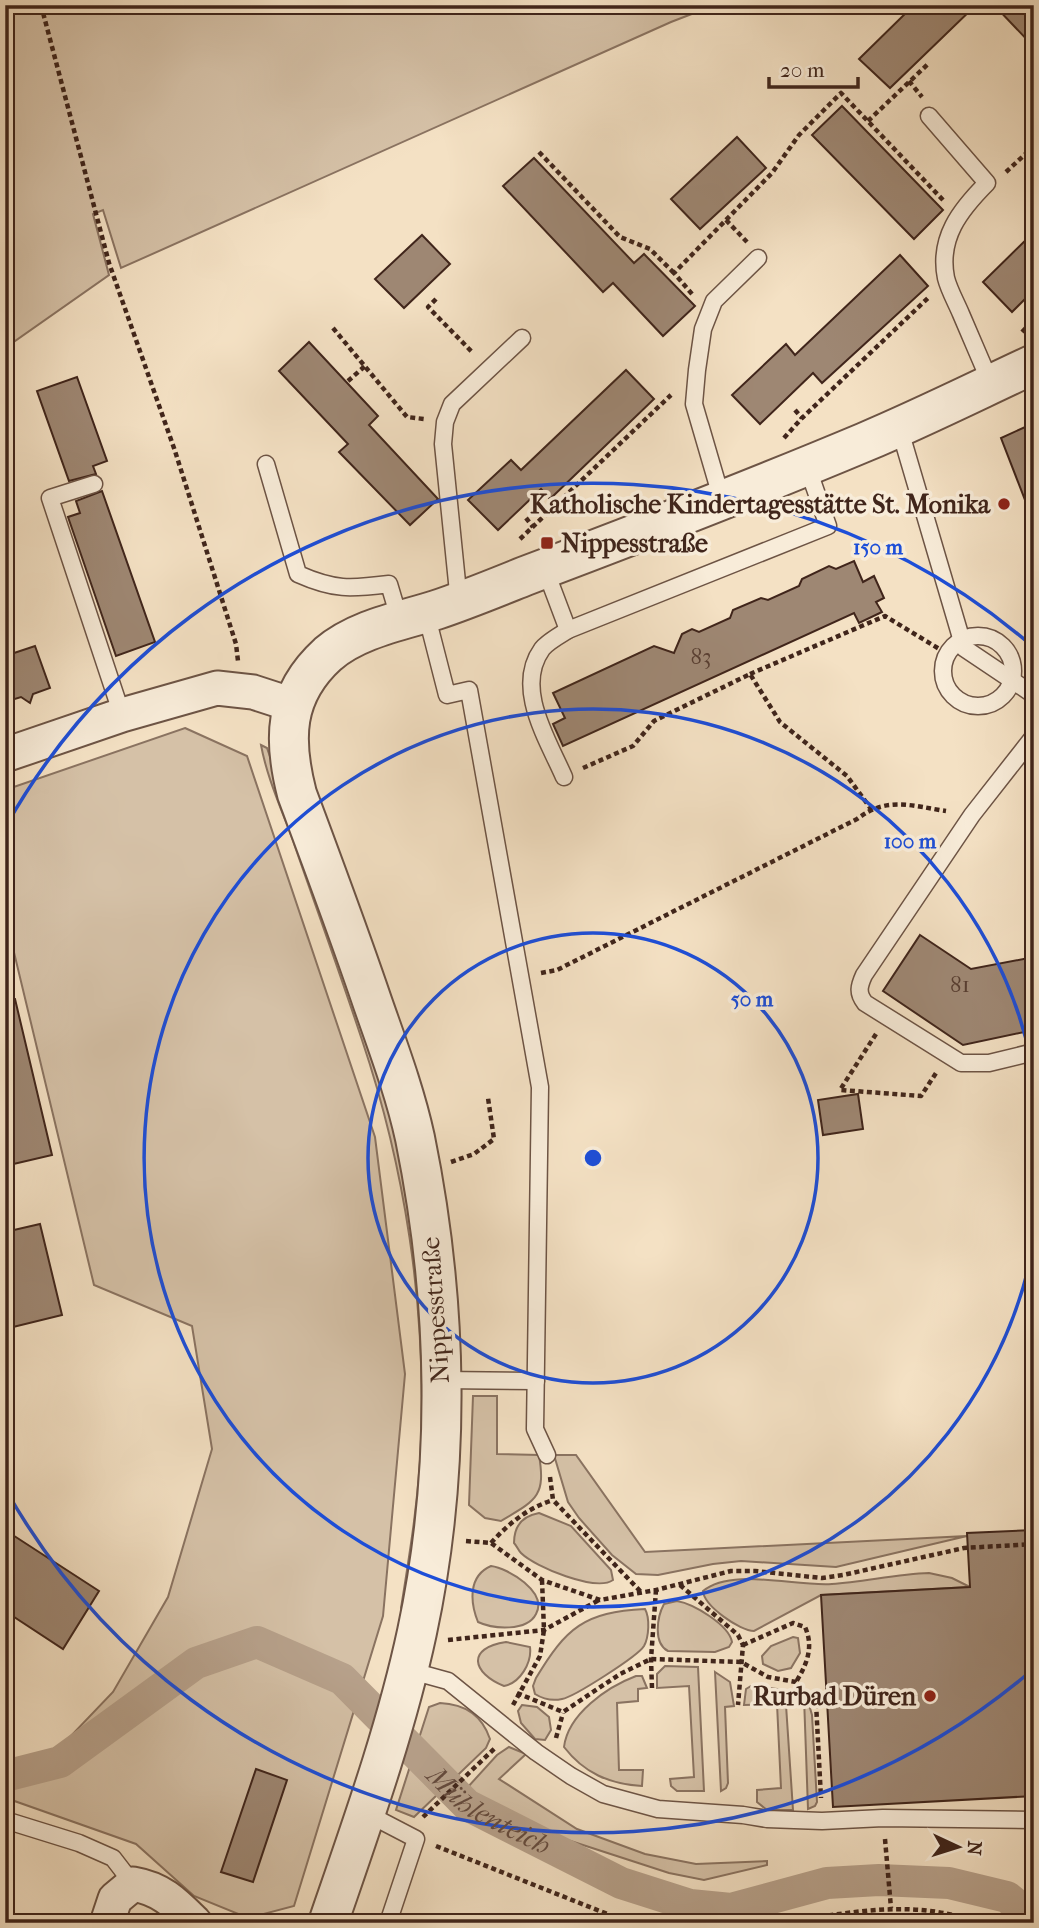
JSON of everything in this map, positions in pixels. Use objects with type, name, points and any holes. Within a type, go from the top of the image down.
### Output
[{"type":"street","points":[[5,755],[122,715],[217,688],[243,690],[293,705],[309,676],[336,648],[349,640],[534,573],[722,500],[900,427],[1034,364]]},
{"type":"street","name":"Nippesstraße","points":[[293,705],[287,731],[289,765],[297,794],[393,1060],[414,1136],[434,1262],[442,1380],[439,1480],[424,1598],[396,1711],[328,1923]]},
{"type":"street","points":[[107,1923],[116,1899],[133,1884],[153,1887],[195,1923]]},
{"type":"lane","points":[[929,116],[987,183],[963,207],[958,216],[946,244],[944,262],[947,281],[991,384]]},
{"type":"lane","points":[[722,500],[694,404],[697,370],[708,313],[714,301],[758,258]]},
{"type":"lane","points":[[522,338],[452,404],[445,422],[428,612],[447,695],[469,690],[540,1087],[536,1429],[547,1455]]},
{"type":"lane","points":[[900,427],[964,648],[1034,695]]},
{"type":"lane","points":[[266,464],[298,574],[321,584],[351,589],[389,584],[428,612]]},
{"type":"lane","points":[[564,777],[535,709],[530,677],[542,648],[568,630],[828,526],[800,468]]},
{"type":"lane","points":[[94,484],[50,498],[122,715]]},
{"type":"lane","points":[[534,573],[568,630]]},
{"type":"lane","points":[[974,635],[988,636],[1001,643],[1009,653],[1013,667],[1012,681],[1006,693],[995,702],[982,706],[968,705],[956,699],[946,688],[942,674],[947,654],[961,639],[974,635]]},
{"type":"lane","points":[[1034,736],[972,815],[859,986],[860,996],[865,1003],[961,1063],[975,1065],[1034,1052]]},
{"type":"lane","points":[[442,1380],[536,1381]]},
{"type":"lane","points":[[408,1670],[448,1681],[536,1752],[603,1794],[658,1809],[822,1821],[883,1818],[1034,1820]]},
{"type":"lane","points":[[365,1813],[416,1839],[388,1923]]},
{"type":"lane","points":[[5,1819],[79,1843],[113,1858],[133,1884]]},
{"type":"path","points":[[41,5],[109,263],[175,451],[216,580],[236,644],[243,690]]},
{"type":"path","points":[[868,121],[928,64]]},
{"type":"path","points":[[674,273],[772,173],[799,135],[841,93],[958,216]]},
{"type":"path","points":[[987,183],[1001,177],[1034,146]]},
{"type":"path","points":[[539,152],[620,237],[650,249],[708,313]]},
{"type":"path","points":[[800,468],[783,438],[947,281]]},
{"type":"path","points":[[436,299],[428,307],[489,370]]},
{"type":"path","points":[[333,328],[407,417],[445,422]]},
{"type":"path","points":[[348,381],[365,366]]},
{"type":"path","points":[[534,573],[512,548],[697,370]]},
{"type":"path","points":[[795,410],[802,418]]},
{"type":"path","points":[[526,518],[533,527]]},
{"type":"path","points":[[564,777],[633,746],[654,721],[750,674],[885,616],[947,654]]},
{"type":"path","points":[[750,674],[780,722],[847,776],[871,808]]},
{"type":"path","points":[[567,964],[857,819],[871,808],[886,804],[904,804],[972,815]]},
{"type":"path","points":[[887,1017],[840,1090],[921,1096],[948,1055]]},
{"type":"path","points":[[420,1171],[474,1154],[494,1139],[488,1098]]},
{"type":"path","points":[[491,1543],[521,1515],[553,1500],[641,1592]]},
{"type":"path","points":[[433,1539],[491,1543],[542,1580],[600,1600]]},
{"type":"path","points":[[480,1638],[544,1630],[600,1600],[731,1572],[755,1571],[821,1578],[843,1576],[964,1548],[1034,1544]]},
{"type":"path","points":[[504,1726],[517,1693],[540,1656],[544,1630],[542,1580]]},
{"type":"path","points":[[679,1584],[738,1635],[743,1645],[738,1705]]},
{"type":"path","points":[[652,1688],[651,1659],[656,1590]]},
{"type":"path","points":[[743,1645],[793,1623],[805,1627],[811,1640],[806,1665],[796,1682]]},
{"type":"path","points":[[517,1693],[563,1712],[620,1674],[651,1659],[741,1662],[768,1676],[796,1682],[816,1703],[822,1821]]},
{"type":"path","points":[[423,1817],[477,1765]]},
{"type":"path","points":[[416,1839],[630,1923]]},
{"type":"path","points":[[887,1860],[891,1908]]},
{"type":"path","points":[[778,1923],[891,1908],[935,1910],[978,1923]]},
{"type":"shaded area","points":[[5,5],[715,5],[671,22],[121,268],[103,210],[93,214],[109,275],[5,348]]},
{"type":"shaded area","points":[[185,728],[247,756],[375,1137],[405,1374],[383,1616],[294,1906],[248,1918],[194,1896],[136,1844],[6,1798],[12,1775],[48,1760],[113,1692],[168,1597],[212,1449],[192,1326],[94,1285],[5,915],[5,790]]},
{"type":"shaded area","points":[[261,745],[267,748],[387,1097],[416,1234],[427,1448],[403,1613],[401,1608],[420,1461],[422,1389],[416,1288],[401,1187],[377,1088],[362,1040],[271,782]]},
{"type":"shaded area","points":[[473,1396],[497,1396],[497,1454],[539,1455],[541,1480],[536,1496],[523,1508],[501,1521],[485,1518],[469,1505]]},
{"type":"shaded area","points":[[554,1455],[576,1455],[645,1552],[967,1536],[836,1567],[741,1561],[658,1575],[636,1574],[612,1555],[579,1518],[568,1502]]},
{"type":"shaded area","points":[[539,1513],[571,1526],[611,1570],[613,1580],[593,1583],[566,1576],[539,1565],[521,1553],[514,1543],[517,1527],[524,1519]]},
{"type":"shaded area","points":[[491,1566],[516,1576],[532,1590],[538,1606],[532,1620],[509,1627],[478,1622],[473,1606],[473,1590],[478,1576]]},
{"type":"shaded area","points":[[929,1573],[952,1578],[970,1587],[821,1595],[754,1631],[740,1627],[724,1617],[709,1604],[703,1591],[730,1580],[832,1584]]},
{"type":"shaded area","points":[[677,1601],[718,1622],[729,1635],[732,1642],[729,1647],[715,1652],[668,1651],[663,1647],[658,1636],[660,1616],[664,1604]]},
{"type":"shaded area","points":[[645,1609],[648,1622],[646,1642],[630,1658],[569,1697],[552,1700],[535,1694],[533,1686],[547,1661],[579,1626],[606,1614]]},
{"type":"shaded area","points":[[793,1637],[798,1638],[800,1653],[791,1668],[778,1671],[763,1664],[762,1656],[771,1646]]},
{"type":"shaded area","points":[[506,1642],[530,1647],[530,1653],[527,1666],[520,1677],[504,1686],[485,1674],[478,1661],[484,1650]]},
{"type":"shaded area","points":[[665,1666],[698,1667],[704,1791],[677,1791],[671,1786],[670,1779],[694,1777],[689,1686],[657,1688],[657,1674]]},
{"type":"shaded area","points":[[715,1672],[730,1682],[734,1706],[725,1707],[728,1783],[721,1791]]},
{"type":"shaded area","points":[[636,1676],[642,1676],[647,1688],[638,1689],[638,1701],[617,1703],[619,1770],[643,1770],[642,1786],[619,1783],[598,1776],[580,1764],[564,1747],[573,1724],[591,1703],[613,1687]]},
{"type":"shaded area","points":[[751,1686],[785,1690],[793,1810],[767,1810],[757,1802],[757,1790],[781,1788],[777,1704],[744,1705],[746,1689]]},
{"type":"shaded area","points":[[804,1697],[812,1715],[817,1802],[808,1809]]},
{"type":"shaded area","points":[[440,1703],[471,1712],[482,1723],[490,1739],[486,1748],[414,1817],[396,1810],[429,1707]]},
{"type":"shaded area","points":[[522,1705],[537,1707],[549,1717],[551,1730],[545,1740],[535,1739],[521,1723],[518,1711]]},
{"type":"shaded area","points":[[509,1747],[526,1754],[499,1779],[577,1829],[645,1854],[696,1864],[767,1861],[767,1865],[704,1880],[669,1873],[543,1832],[488,1808],[467,1788],[497,1755]]},
{"type":"building","points":[[914,5],[976,5],[890,88],[859,59]]},
{"type":"building","points":[[994,5],[1034,5],[1034,47]]},
{"type":"building","points":[[842,106],[943,210],[914,239],[812,135]]},
{"type":"building","points":[[737,137],[766,168],[700,229],[671,199]]},
{"type":"building","points":[[534,158],[634,263],[644,254],[695,306],[663,336],[613,283],[603,292],[503,186]]},
{"type":"building","points":[[1034,232],[1034,290],[1012,312],[983,282]]},
{"type":"building","points":[[422,235],[450,264],[404,308],[375,279]]},
{"type":"building","points":[[900,255],[928,286],[822,383],[813,373],[760,424],[732,395],[786,344],[795,355]]},
{"type":"building","points":[[309,342],[378,416],[369,425],[438,499],[410,525],[339,452],[348,444],[279,371]]},
{"type":"building","points":[[626,370],[654,399],[550,499],[541,489],[498,530],[468,500],[511,460],[521,470]]},
{"type":"building","points":[[77,377],[107,461],[93,466],[96,474],[69,481],[37,391]]},
{"type":"building","points":[[1034,423],[1034,518],[1032,518],[1001,438]]},
{"type":"building","points":[[102,491],[155,642],[116,656],[68,517],[80,513],[76,501]]},
{"type":"building","points":[[854,561],[863,582],[874,576],[884,598],[876,602],[882,612],[859,623],[854,613],[563,746],[553,724],[565,718],[553,693],[654,646],[674,653],[682,634],[692,629],[699,632],[730,618],[733,610],[761,598],[768,600],[799,586],[802,579],[829,566],[836,569]]},
{"type":"building","points":[[35,646],[50,688],[33,694],[30,703],[21,697],[5,702],[5,656]]},
{"type":"building","points":[[920,935],[971,969],[1034,957],[1034,1026],[1028,1027],[1029,1031],[963,1045],[883,991]]},
{"type":"building","points":[[15,999],[52,1155],[5,1166],[5,1000]]},
{"type":"building","points":[[858,1094],[863,1129],[823,1135],[818,1100]]},
{"type":"building","points":[[40,1224],[62,1315],[5,1329],[5,1232]]},
{"type":"building","points":[[5,1530],[99,1591],[63,1649],[5,1611]]},
{"type":"building","name":"Rurbad Düren","points":[[1034,1530],[1034,1796],[833,1807],[821,1595],[970,1587],[967,1533]]},
{"type":"building","points":[[256,1769],[287,1780],[253,1882],[221,1872]]},
{"type":"waterway","name":"Mühlenteich","points":[[5,1776],[60,1762],[196,1663],[257,1642],[342,1679],[467,1805],[621,1883],[690,1905],[731,1909],[827,1883],[879,1880],[949,1883],[1007,1897],[1034,1919]]},
{"type":"place","name":"Katholische Kindertagesstätte St. Monika","points":[[1004,504]]},
{"type":"place","name":"Nippesstraße","points":[[547,543]]},
{"type":"place","name":"Rurbad Düren","points":[[930,1696]]}]
